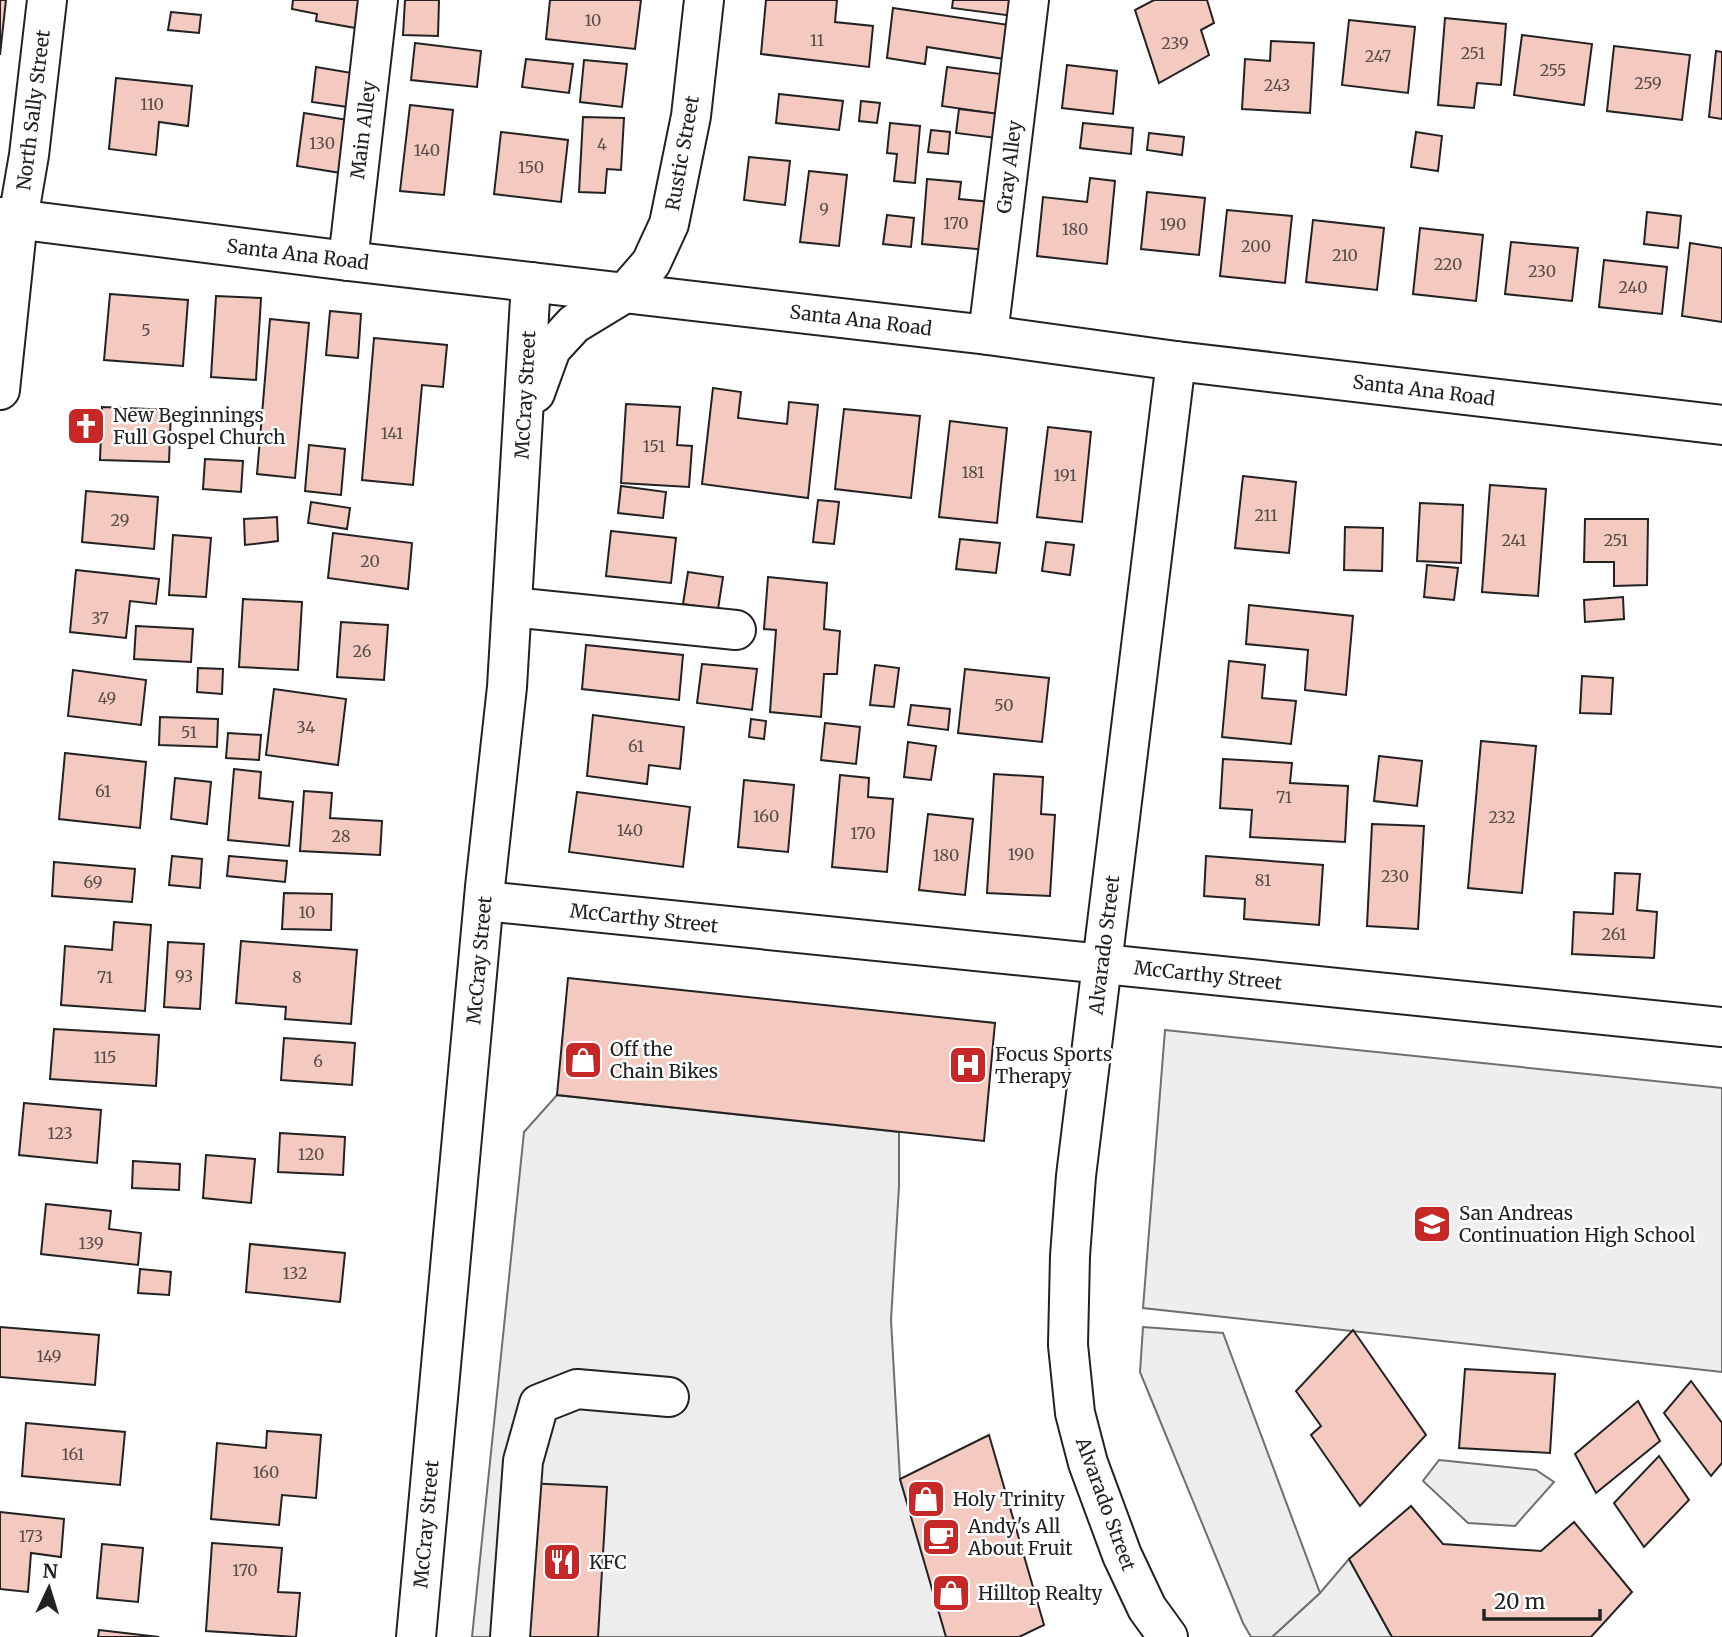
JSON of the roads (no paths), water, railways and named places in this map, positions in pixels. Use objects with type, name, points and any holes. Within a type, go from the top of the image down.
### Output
[{"type":"street","name":"North Sally Street","points":[[0,390],[9,218],[29,155],[47,0]]},
{"type":"street","name":"Main Alley","points":[[348,261],[378,0]]},
{"type":"street","name":"Rustic Street","points":[[523,428],[551,349],[574,324],[625,293],[651,263],[669,224],[691,116],[704,0]]},
{"type":"street","name":"Gray Alley","points":[[988,335],[1029,0]]},
{"type":"street","name":"Santa Ana Road","points":[[9,218],[1722,425]]},
{"type":"street","name":"McCray Street","points":[[416,1637],[484,901],[507,687],[531,282]]},
{"type":"street","name":"Alvarado Street","points":[[1168,1637],[1147,1608],[1122,1555],[1088,1463],[1075,1413],[1068,1355],[1070,1256],[1076,1175],[1176,361]]},
{"type":"street","points":[[512,607],[736,630]]},
{"type":"street","name":"McCarthy Street","points":[[484,901],[1722,1027]]},
{"type":"street","points":[[510,1637],[523,1461],[539,1404],[577,1389],[669,1397]]},
{"type":"place","name":"New Beginnings Full Gospel Church","points":[[86,426]]},
{"type":"place","name":"Off the Chain Bikes","points":[[583,1060]]},
{"type":"place","name":"Focus Sports Therapy","points":[[968,1065]]},
{"type":"place","name":"San Andreas Continuation High School","points":[[1432,1224]]},
{"type":"place","name":"Holy Trinity","points":[[926,1499]]},
{"type":"place","name":"Andy's All About Fruit","points":[[941,1537]]},
{"type":"place","name":"KFC","points":[[562,1562]]},
{"type":"place","name":"Hilltop Realty","points":[[951,1593]]}]
